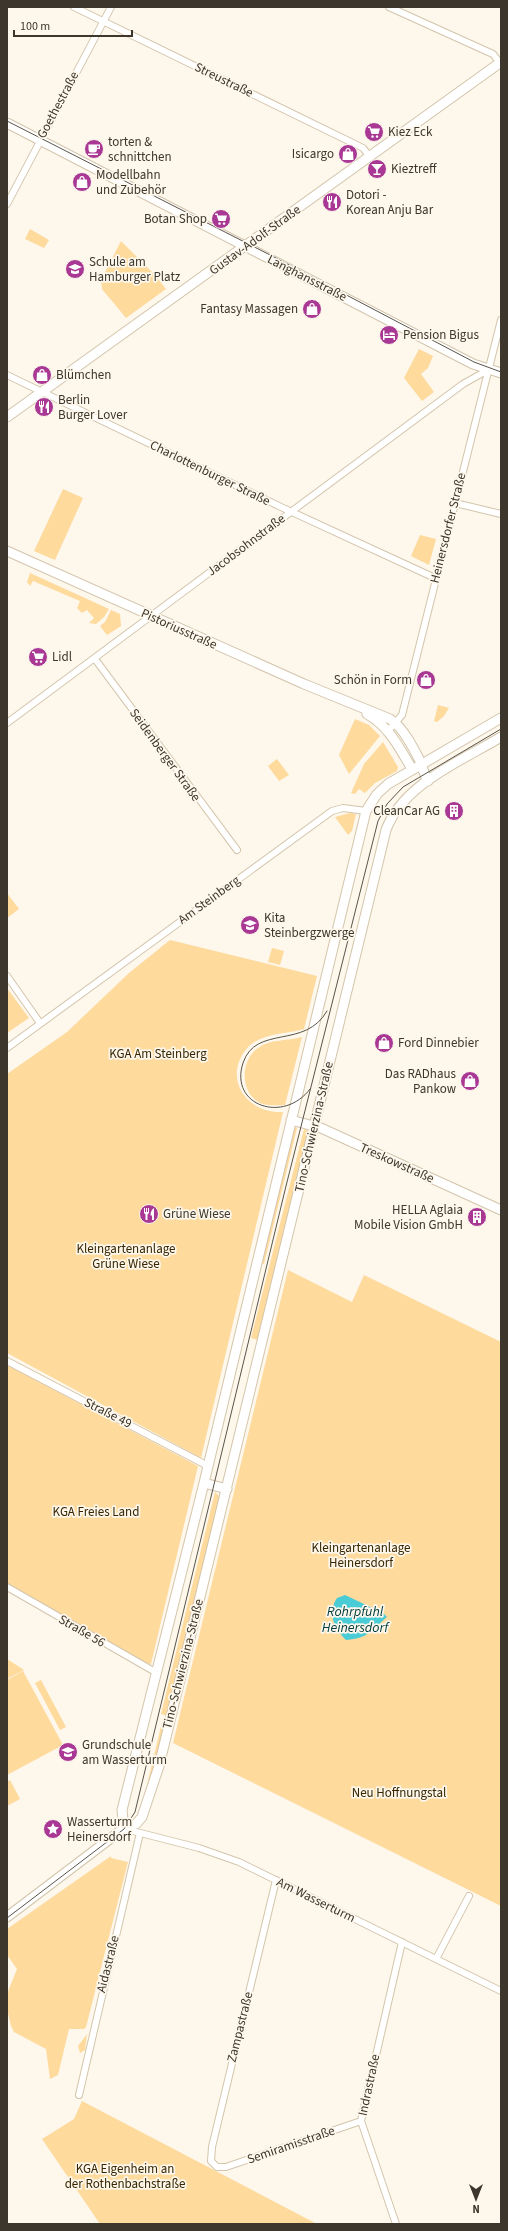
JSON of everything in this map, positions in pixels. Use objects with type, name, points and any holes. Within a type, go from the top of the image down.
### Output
[{"type":"main road","name":"Gustav-Adolf-Straße","points":[[7,417],[246,247],[500,63]]},
{"type":"main road","name":"Langhansstraße","points":[[7,123],[488,370],[501,373]]},
{"type":"main road","name":"Pistoriusstraße","points":[[7,551],[352,705],[382,715],[396,723]]},
{"type":"main road","name":"Pistoriusstraße","points":[[352,705],[376,719],[388,731],[412,769]]},
{"type":"main road","points":[[366,811],[378,792],[412,769],[422,768],[501,718]]},
{"type":"main road","points":[[396,723],[428,781],[501,737]]},
{"type":"main road","name":"Tino-Schwierzina-Straße","points":[[7,1917],[124,1829],[136,1824],[142,1818],[156,1780],[386,830],[396,809],[403,800],[428,781]]},
{"type":"main road","name":"Tino-Schwierzina-Straße","points":[[124,1829],[122,1810],[208,1466],[366,811]]},
{"type":"main road","name":"Treskowstraße","points":[[291,1120],[315,1126],[501,1210]]},
{"type":"main road","points":[[204,1482],[227,1489]]},
{"type":"street","name":"Streustraße","points":[[74,7],[363,148],[370,157]]},
{"type":"street","name":"Goethestraße","points":[[7,204],[111,7]]},
{"type":"street","points":[[390,7],[493,54],[500,63]]},
{"type":"street","name":"Heinersdorfer Straße","points":[[388,731],[402,715],[435,578],[501,320]]},
{"type":"street","name":"Jacobsohnstraße","points":[[7,723],[465,383],[488,370]]},
{"type":"street","name":"Charlottenburger Straße","points":[[7,375],[290,512],[435,578]]},
{"type":"street","points":[[455,503],[501,514]]},
{"type":"street","name":"Seidenberger Straße","points":[[94,659],[237,850]]},
{"type":"street","name":"Am Steinberg","points":[[7,1048],[332,811],[343,808],[366,811]]},
{"type":"street","points":[[7,976],[40,1023]]},
{"type":"street","name":"Straße 49","points":[[7,1361],[208,1466]]},
{"type":"street","name":"Straße 56","points":[[7,1587],[157,1673]]},
{"type":"street","name":"Am Wasserturm","points":[[124,1829],[199,1848],[239,1862],[501,1992]]},
{"type":"street","name":"Aidastraße","points":[[79,2095],[140,1833]]},
{"type":"street","name":"Zampastraße","points":[[220,2168],[213,2165],[211,2161],[212,2147],[276,1880]]},
{"type":"street","points":[[436,1959],[469,1896]]},
{"type":"street","name":"Indrastraße","points":[[396,2224],[361,2121],[402,1942]]},
{"type":"street","name":"Semiramisstraße","points":[[220,2168],[361,2121]]},
{"type":"green space","points":[[30,229],[49,240],[44,248],[25,239]]},
{"type":"green space","points":[[121,241],[155,275],[166,289],[126,318],[102,289],[101,280]]},
{"type":"green space","points":[[419,349],[433,356],[428,368],[421,374],[434,392],[422,401],[404,378]]},
{"type":"green space","points":[[63,489],[83,498],[55,560],[34,551]]},
{"type":"green space","points":[[420,535],[436,539],[429,565],[411,556]]},
{"type":"green space","points":[[30,573],[109,609],[104,617],[96,624],[89,623],[94,618],[87,610],[82,613],[77,608],[80,601],[33,581],[30,586],[27,582]]},
{"type":"green space","points":[[111,610],[120,614],[121,626],[107,635],[100,626],[105,622]]},
{"type":"green space","points":[[438,705],[449,708],[444,716],[437,722],[434,721]]},
{"type":"green space","points":[[355,719],[369,725],[380,736],[349,774],[339,755]]},
{"type":"green space","points":[[383,742],[398,767],[397,771],[375,783],[365,793],[359,789],[355,794],[351,793],[364,764]]},
{"type":"green space","points":[[277,759],[289,775],[279,781],[268,766]]},
{"type":"green space","points":[[350,813],[356,814],[352,831],[348,835],[335,817]]},
{"type":"green space","points":[[7,893],[19,909],[7,918]]},
{"type":"green space","name":"Kleingartenanlage Grüne Wiese","points":[[170,940],[317,976],[304,1029],[268,1036],[255,1042],[249,1046],[241,1058],[237,1069],[237,1081],[241,1091],[248,1100],[258,1107],[269,1111],[283,1112],[201,1458],[7,1353],[7,1074],[67,1032],[129,973]]},
{"type":"green space","points":[[272,948],[284,951],[280,965],[268,962]]},
{"type":"green space","points":[[7,988],[29,1018],[7,1033]]},
{"type":"green space","points":[[302,1037],[285,1105],[266,1105],[255,1100],[246,1086],[245,1078],[245,1069],[252,1054],[258,1048],[268,1043]]},
{"type":"green space","points":[[294,1127],[297,1128],[264,1264],[261,1263]]},
{"type":"green space","points":[[304,1129],[309,1131],[258,1340],[251,1338]]},
{"type":"green space","name":"Kleingartenanlage Heinersdorf","points":[[288,1270],[352,1302],[364,1275],[501,1342],[501,1906],[173,1743]]},
{"type":"green space","name":"KGA Freies Land","points":[[7,1365],[198,1466],[151,1664],[142,1663],[7,1583]]},
{"type":"green space","points":[[215,1492],[219,1496],[219,1499],[167,1716],[161,1714]]},
{"type":"green space","points":[[7,1659],[24,1670],[7,1679]]},
{"type":"green space","points":[[23,1671],[63,1745],[7,1775],[7,1680]]},
{"type":"green space","points":[[41,1680],[66,1727],[60,1730],[35,1683]]},
{"type":"green space","points":[[162,1722],[165,1722],[147,1795],[143,1802]]},
{"type":"green space","points":[[10,1780],[20,1799],[7,1806],[7,1782]]},
{"type":"green space","points":[[111,1856],[111,1858],[128,1862],[86,2027],[84,2029],[69,2029],[58,2075],[50,2079],[46,2049],[14,2032],[11,2026],[7,2009],[7,1994],[17,1969],[7,1955],[7,1929]]},
{"type":"green space","points":[[87,2034],[85,2050],[80,2053],[78,2046]]},
{"type":"green space","name":"KGA Eigenheim an der Rothenbachstraße","points":[[82,2101],[317,2224],[100,2224],[42,2139],[74,2119]]},
{"type":"water","name":"Rohrpfuhl Heinersdorf","points":[[345,1595],[383,1613],[387,1617],[365,1636],[346,1640],[335,1625],[332,1615],[332,1609],[337,1598]]},
{"type":"tram line","points":[[7,121],[274,257],[474,362],[501,372]]},
{"type":"tram line","points":[[7,1918],[124,1829],[135,1812],[286,1186],[378,821],[387,804],[403,787],[501,729]]},
{"type":"tram line","points":[[310,1089],[299,1100],[287,1106],[274,1107],[262,1105],[251,1099],[244,1090],[241,1078],[243,1063],[249,1051],[259,1044],[306,1030],[318,1023],[327,1011]]},
{"type":"place","name":"Kiez Eck","points":[[374,132]]},
{"type":"place","name":"torten & schnittchen","points":[[94,149]]},
{"type":"place","name":"Isicargo","points":[[348,154]]},
{"type":"place","name":"Kieztreff","points":[[377,169]]},
{"type":"place","name":"Modellbahn und Zubehör","points":[[82,182]]},
{"type":"place","name":"Dotori - Korean Anju Bar","points":[[332,202]]},
{"type":"place","name":"Botan Shop","points":[[221,219]]},
{"type":"place","name":"Schule am Hamburger Platz","points":[[75,269]]},
{"type":"place","name":"Fantasy Massagen","points":[[312,309]]},
{"type":"place","name":"Pension Bigus","points":[[389,335]]},
{"type":"place","name":"Blümchen","points":[[42,375]]},
{"type":"place","name":"Berlin Burger Lover","points":[[44,407]]},
{"type":"place","name":"Lidl","points":[[38,657]]},
{"type":"place","name":"Schön in Form","points":[[426,680]]},
{"type":"place","name":"CleanCar AG","points":[[454,811]]},
{"type":"place","name":"Kita Steinbergzwerge","points":[[250,925]]},
{"type":"place","name":"Ford Dinnebier","points":[[384,1043]]},
{"type":"place","name":"Das RADhaus Pankow","points":[[470,1081]]},
{"type":"place","name":"Grüne Wiese","points":[[149,1214]]},
{"type":"place","name":"HELLA Aglaia Mobile Vision GmbH","points":[[477,1217]]},
{"type":"place","name":"Grundschule am Wasserturm","points":[[68,1752]]},
{"type":"place","name":"Wasserturm Heinersdorf","points":[[53,1829]]},
{"type":"park label","name":"KGA Am Steinberg","points":[[158,1054]]},
{"type":"park label","name":"Neu Hoffnungstal","points":[[399,1793]]}]
